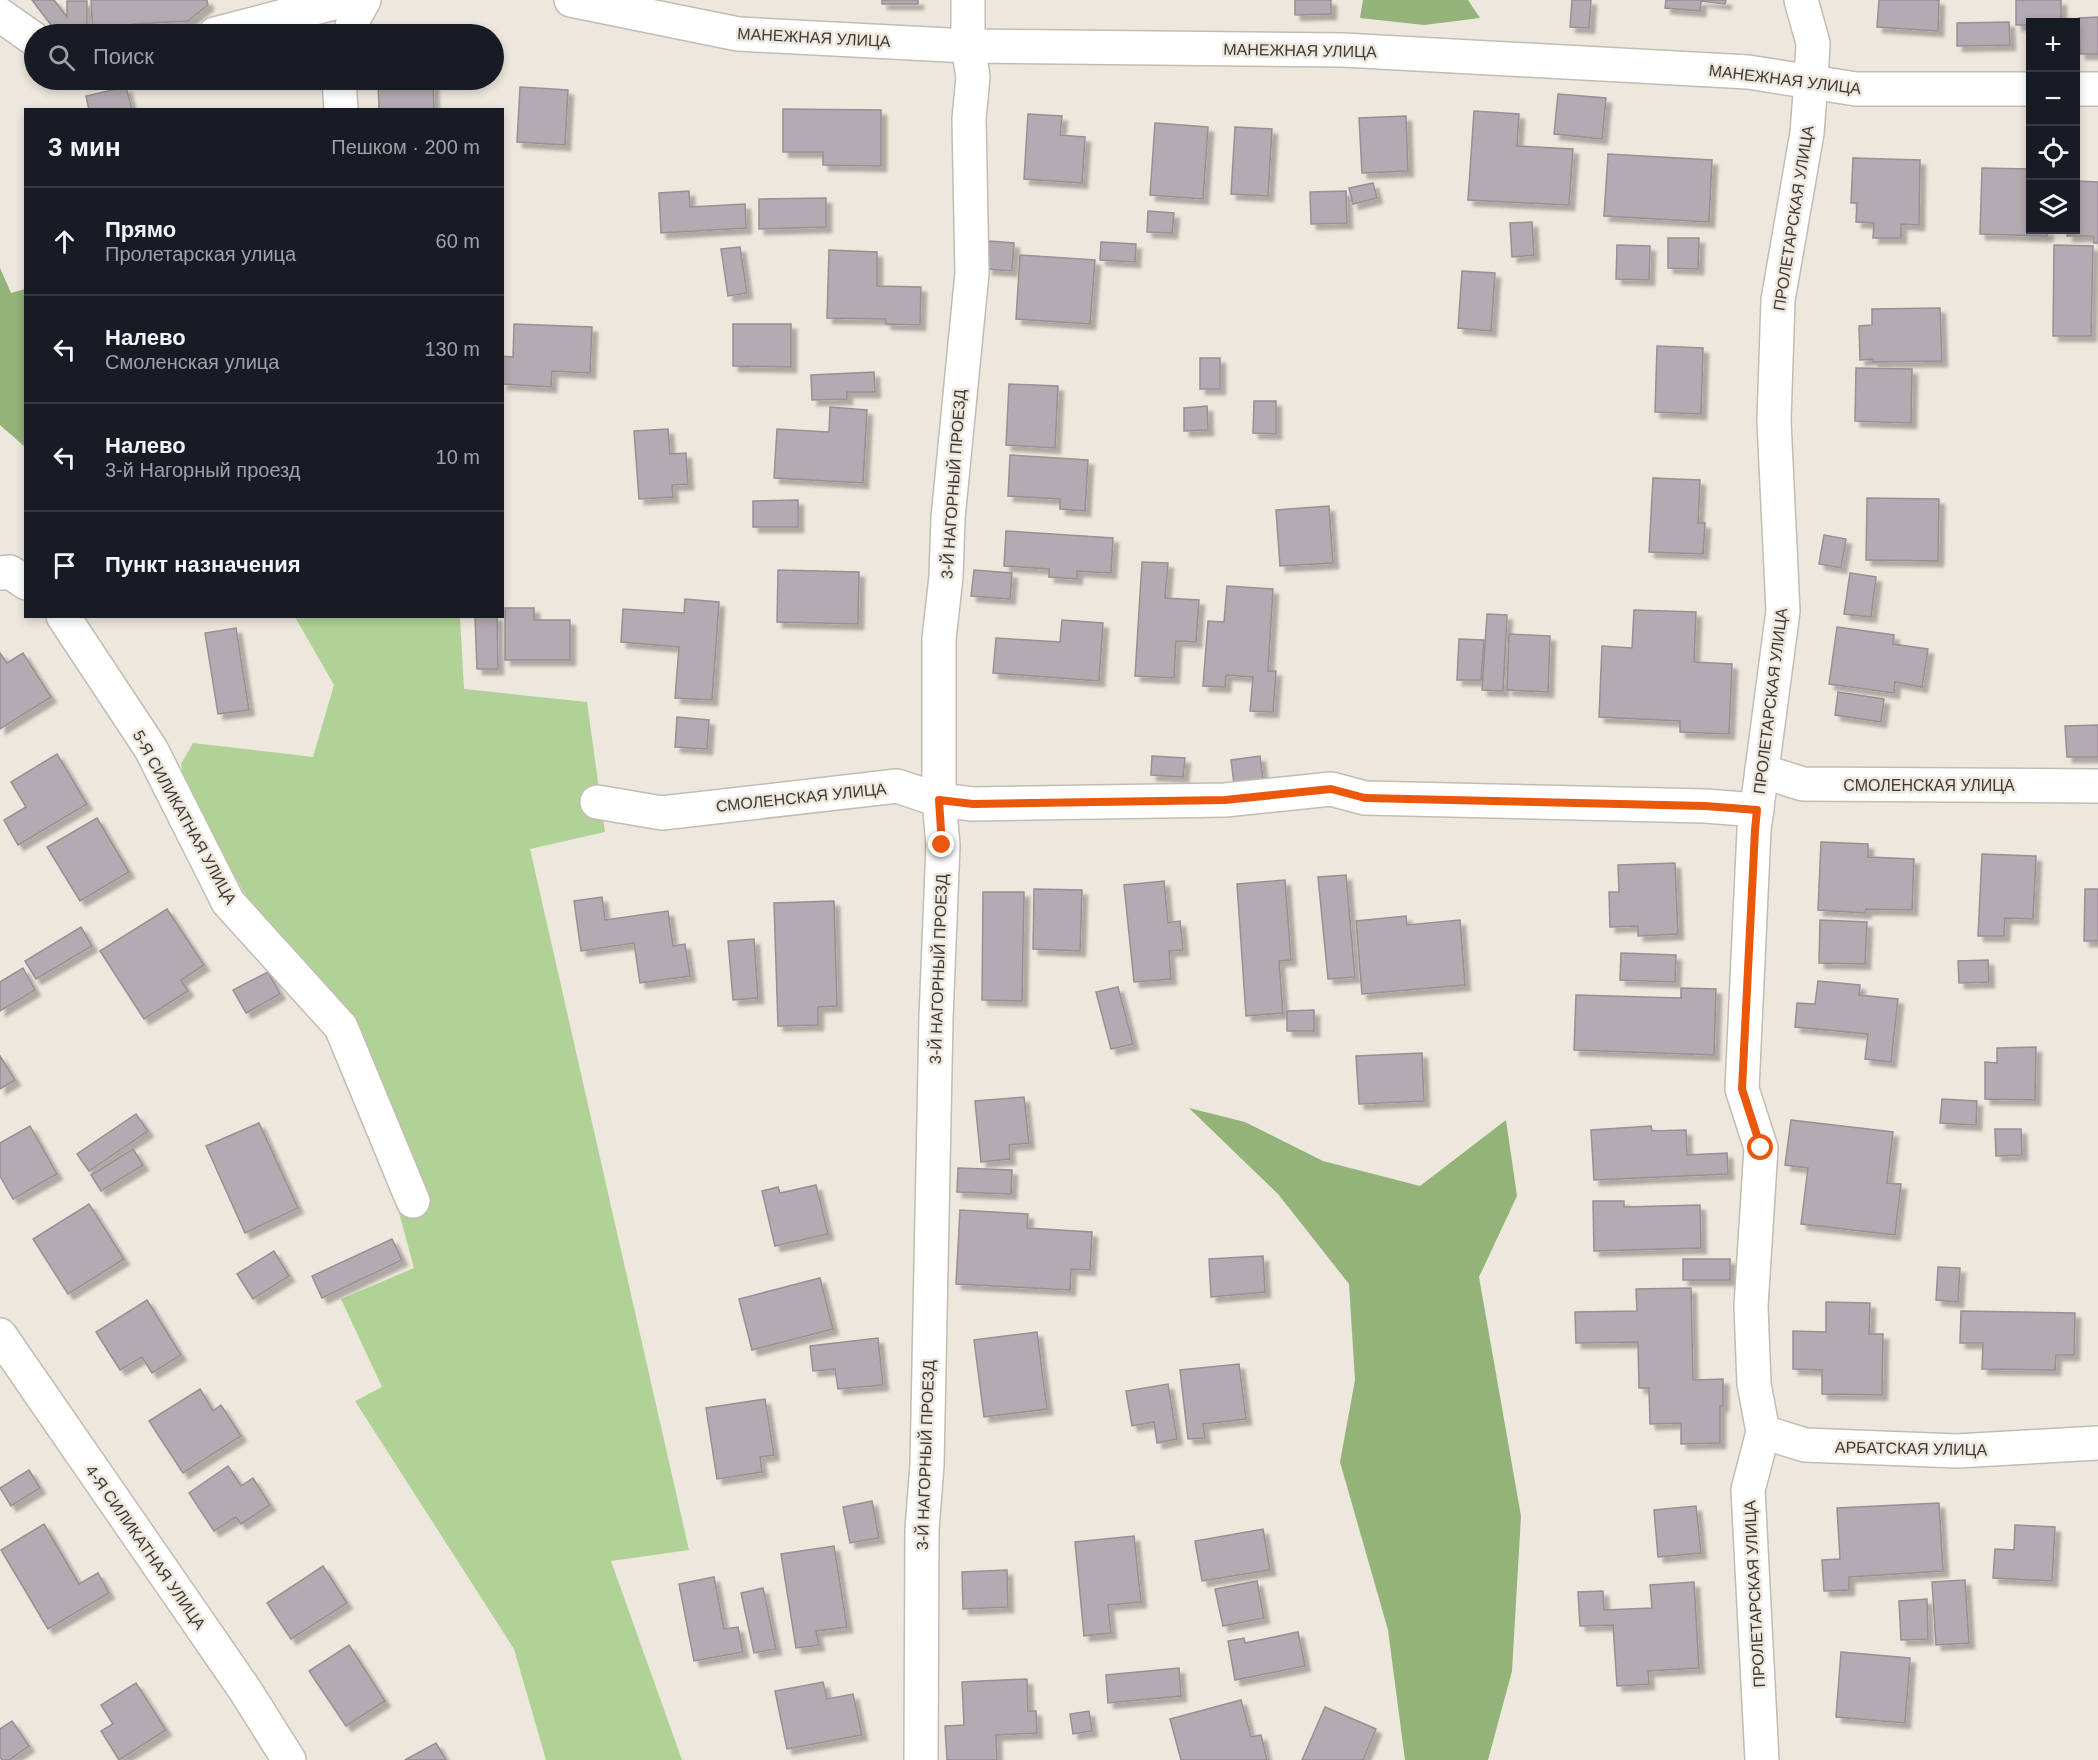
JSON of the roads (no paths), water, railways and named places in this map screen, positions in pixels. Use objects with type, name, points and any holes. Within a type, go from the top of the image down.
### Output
[{"type":"street","points":[[253,24],[345,0]]},
{"type":"street","points":[[352,24],[364,0]]},
{"type":"street","name":"МАНЕЖНАЯ УЛИЦА","points":[[572,0],[738,34],[968,46],[1343,50],[1748,72],[1856,89],[2026,89]]},
{"type":"street","name":"3-Й НАГОРНЫЙ ПРОЕЗД","points":[[921,1760],[922,1530],[927,1465],[942,845],[939,800],[939,639],[946,577],[948,518],[972,273],[969,119],[974,77],[968,46],[968,0]]},
{"type":"street","name":"ПРОЛЕТАРСКАЯ УЛИЦА","points":[[1762,1760],[1748,1490],[1763,1432],[1754,1384],[1751,1306],[1761,1148],[1742,1089],[1755,830],[1783,611],[1774,421],[1778,300],[1807,133],[1811,81],[1813,43],[1801,0]]},
{"type":"street","points":[[0,15],[24,32]]},
{"type":"street","points":[[2080,89],[2098,89]]},
{"type":"street","points":[[340,90],[341,108]]},
{"type":"street","name":"5-Я СИЛИКАТНАЯ УЛИЦА","points":[[64,618],[151,749],[228,902],[341,1027],[413,1201]]},
{"type":"street","name":"СМОЛЕНСКАЯ УЛИЦА","points":[[1762,771],[1803,784],[2098,786]]},
{"type":"street","name":"СМОЛЕНСКАЯ УЛИЦА","points":[[597,802],[662,813],[897,786],[939,800],[973,804],[1225,800],[1331,789],[1365,798],[1705,806],[1757,810]]},
{"type":"street","name":"4-Я СИЛИКАТНАЯ УЛИЦА","points":[[0,1335],[245,1689],[289,1760]]},
{"type":"street","name":"АРБАТСКАЯ УЛИЦА","points":[[1763,1432],[1805,1445],[1958,1451],[2098,1443]]}]
